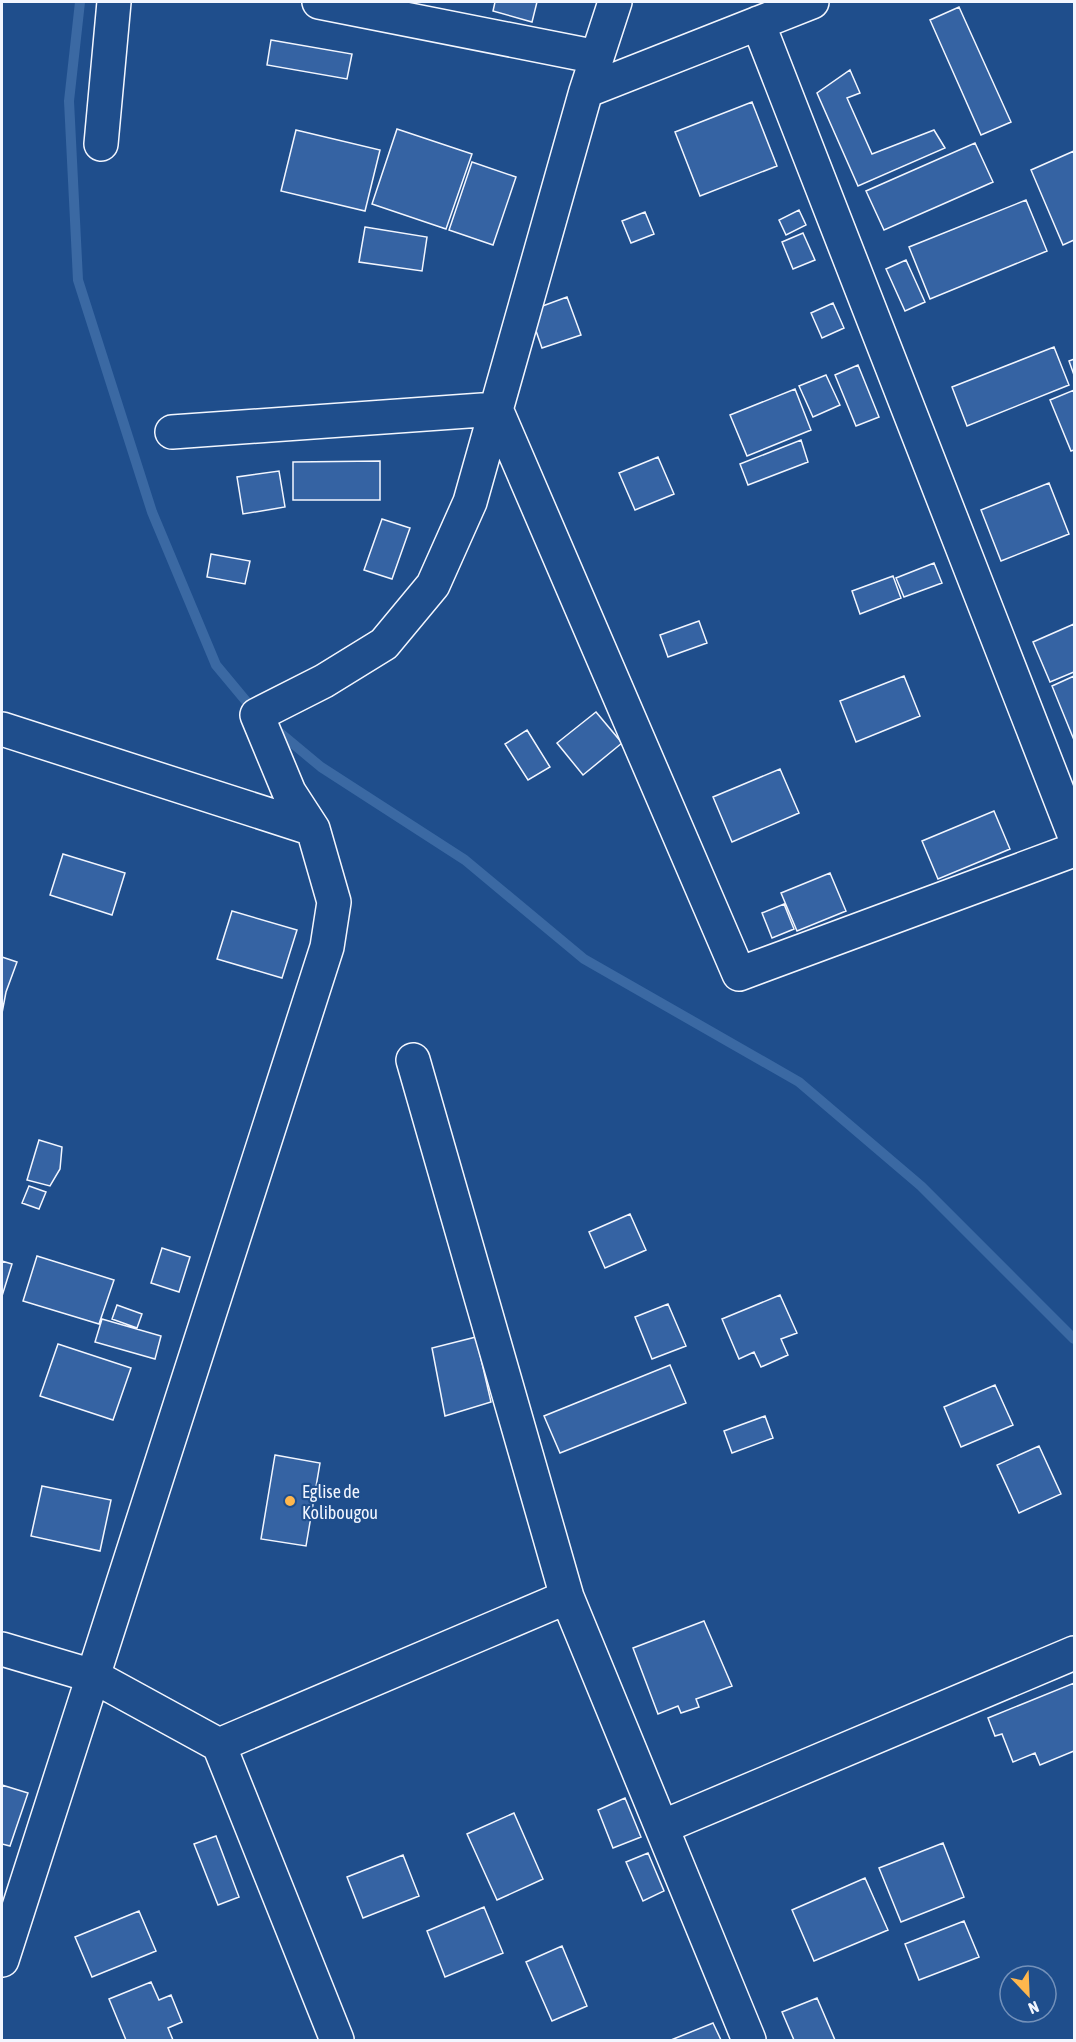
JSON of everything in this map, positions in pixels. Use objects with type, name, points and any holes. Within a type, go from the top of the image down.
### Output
[{"type":"street","points":[[101,144],[114,2]]},
{"type":"street","points":[[320,2],[597,57]]},
{"type":"street","points":[[2,1960],[327,947],[334,902],[313,829],[289,792],[257,715],[324,681],[384,644],[433,585],[470,502],[586,91],[615,2]]},
{"type":"street","points":[[586,91],[812,2]]},
{"type":"street","points":[[758,23],[1074,834]]},
{"type":"street","points":[[172,432],[496,409]]},
{"type":"street","points":[[496,409],[739,974],[1074,850]]},
{"type":"street","points":[[2,729],[313,829]]},
{"type":"street","points":[[413,1060],[567,1597],[749,2040]]},
{"type":"street","points":[[219,1745],[567,1597]]},
{"type":"street","points":[[2,1649],[93,1676],[219,1745],[337,2040]]},
{"type":"street","points":[[662,1827],[1074,1653]]},
{"type":"building","points":[[495,2],[537,2],[532,22],[493,11]]},
{"type":"building","points":[[959,7],[1011,122],[981,135],[930,20]]},
{"type":"building","points":[[271,40],[352,54],[347,79],[267,65]]},
{"type":"building","points":[[850,70],[860,93],[847,98],[872,154],[934,130],[945,148],[858,186],[817,93]]},
{"type":"building","points":[[752,102],[777,166],[700,196],[675,132]]},
{"type":"building","points":[[397,129],[472,154],[446,229],[372,204]]},
{"type":"building","points":[[296,130],[380,150],[365,211],[281,191]]},
{"type":"building","points":[[975,143],[993,182],[884,230],[866,191]]},
{"type":"building","points":[[1074,151],[1074,240],[1063,245],[1031,170]]},
{"type":"building","points":[[472,162],[516,177],[493,245],[449,230]]},
{"type":"building","points":[[1026,200],[1047,251],[930,299],[909,247]]},
{"type":"building","points":[[799,210],[806,225],[786,235],[779,220]]},
{"type":"building","points":[[645,212],[654,234],[631,243],[622,221]]},
{"type":"building","points":[[365,227],[427,237],[422,271],[359,262]]},
{"type":"building","points":[[803,233],[815,260],[793,269],[782,242]]},
{"type":"building","points":[[906,260],[925,302],[905,311],[886,269]]},
{"type":"building","points":[[567,297],[581,335],[542,348],[529,311]]},
{"type":"building","points":[[833,303],[844,328],[822,338],[811,313]]},
{"type":"building","points":[[1054,347],[1069,385],[967,426],[952,387]]},
{"type":"building","points":[[1074,359],[1074,375],[1069,361]]},
{"type":"building","points":[[858,365],[879,417],[856,426],[835,375]]},
{"type":"building","points":[[826,375],[840,405],[813,417],[799,386]]},
{"type":"building","points":[[795,389],[811,430],[747,456],[730,415]]},
{"type":"building","points":[[1074,390],[1074,450],[1071,451],[1050,400]]},
{"type":"building","points":[[801,440],[808,462],[748,485],[740,464]]},
{"type":"building","points":[[658,457],[674,494],[635,510],[619,473]]},
{"type":"building","points":[[380,461],[380,500],[293,500],[293,462]]},
{"type":"building","points":[[279,471],[285,507],[243,514],[237,477]]},
{"type":"building","points":[[1049,483],[1069,534],[1001,561],[981,510]]},
{"type":"building","points":[[382,519],[410,528],[392,579],[364,570]]},
{"type":"building","points":[[211,554],[250,561],[245,584],[207,577]]},
{"type":"building","points":[[934,563],[942,583],[904,597],[896,578]]},
{"type":"building","points":[[893,576],[901,598],[860,614],[852,591]]},
{"type":"building","points":[[699,621],[707,643],[668,657],[660,635]]},
{"type":"building","points":[[1074,624],[1074,672],[1050,682],[1033,642]]},
{"type":"building","points":[[904,676],[920,716],[856,742],[840,701]]},
{"type":"building","points":[[1074,676],[1074,740],[1052,686]]},
{"type":"building","points":[[596,712],[622,743],[583,775],[557,743]]},
{"type":"building","points":[[527,730],[550,767],[528,780],[505,744]]},
{"type":"building","points":[[780,769],[799,813],[732,842],[713,797]]},
{"type":"building","points":[[994,811],[1010,849],[938,879],[922,841]]},
{"type":"building","points":[[63,854],[125,873],[112,915],[50,895]]},
{"type":"building","points":[[830,873],[846,911],[797,931],[781,893]]},
{"type":"building","points":[[784,904],[794,929],[772,938],[762,913]]},
{"type":"building","points":[[232,911],[297,930],[282,978],[217,959]]},
{"type":"building","points":[[2,957],[17,962],[6,992],[2,1013]]},
{"type":"building","points":[[39,1140],[62,1147],[60,1169],[50,1186],[27,1180]]},
{"type":"building","points":[[29,1186],[46,1192],[39,1209],[22,1203]]},
{"type":"building","points":[[630,1214],[646,1250],[605,1268],[589,1232]]},
{"type":"building","points":[[162,1248],[190,1257],[179,1292],[151,1283]]},
{"type":"building","points":[[37,1256],[114,1280],[99,1324],[23,1301]]},
{"type":"building","points":[[2,1261],[12,1264],[2,1296]]},
{"type":"building","points":[[780,1295],[797,1333],[781,1339],[788,1355],[761,1367],[754,1352],[739,1359],[722,1319]]},
{"type":"building","points":[[668,1304],[686,1346],[652,1359],[635,1317]]},
{"type":"building","points":[[117,1305],[142,1314],[137,1328],[112,1319]]},
{"type":"building","points":[[102,1319],[161,1336],[155,1359],[95,1342]]},
{"type":"building","points":[[476,1337],[491,1402],[445,1416],[432,1348]]},
{"type":"building","points":[[58,1344],[131,1368],[113,1420],[40,1396]]},
{"type":"building","points":[[670,1365],[686,1403],[560,1453],[544,1416]]},
{"type":"building","points":[[995,1385],[1013,1425],[961,1447],[944,1407]]},
{"type":"building","points":[[765,1416],[773,1438],[732,1453],[724,1431]]},
{"type":"building","points":[[1039,1446],[1061,1494],[1019,1513],[997,1465]]},
{"type":"building","name":"Eglise de Kolibougou","points":[[275,1455],[320,1463],[306,1546],[261,1539]]},
{"type":"building","points":[[42,1486],[111,1500],[100,1551],[31,1536]]},
{"type":"building","points":[[704,1621],[732,1686],[696,1699],[699,1707],[681,1713],[678,1706],[658,1714],[633,1648]]},
{"type":"building","points":[[1074,1683],[1074,1751],[1040,1765],[1035,1753],[1013,1762],[1002,1734],[995,1736],[988,1718]]},
{"type":"building","points":[[2,1785],[28,1793],[10,1846],[2,1844]]},
{"type":"building","points":[[625,1798],[641,1837],[613,1848],[598,1810]]},
{"type":"building","points":[[514,1813],[543,1879],[497,1900],[467,1834]]},
{"type":"building","points":[[216,1836],[239,1897],[218,1905],[194,1844]]},
{"type":"building","points":[[943,1843],[964,1897],[901,1922],[879,1868]]},
{"type":"building","points":[[648,1853],[664,1891],[643,1901],[626,1862]]},
{"type":"building","points":[[403,1855],[419,1896],[363,1918],[347,1877]]},
{"type":"building","points":[[865,1878],[888,1930],[814,1961],[792,1910]]},
{"type":"building","points":[[484,1907],[503,1953],[445,1977],[427,1931]]},
{"type":"building","points":[[139,1911],[156,1951],[92,1977],[75,1937]]},
{"type":"building","points":[[964,1921],[979,1957],[919,1980],[905,1944]]},
{"type":"building","points":[[562,1946],[587,2006],[552,2021],[526,1962]]},
{"type":"building","points":[[151,1982],[159,2000],[171,1995],[182,2022],[168,2028],[173,2040],[126,2040],[109,1999]]},
{"type":"building","points":[[817,1998],[835,2040],[794,2040],[782,2012]]},
{"type":"building","points":[[713,2023],[721,2040],[671,2040]]},
{"type":"waterway","points":[[80,2],[69,101],[78,280],[152,512],[216,665],[256,713]]},
{"type":"waterway","points":[[273,727],[321,767],[465,860],[584,959],[799,1082],[921,1186],[1074,1339]]},
{"type":"place","name":"Eglise de Kolibougou","points":[[290,1501]]}]
